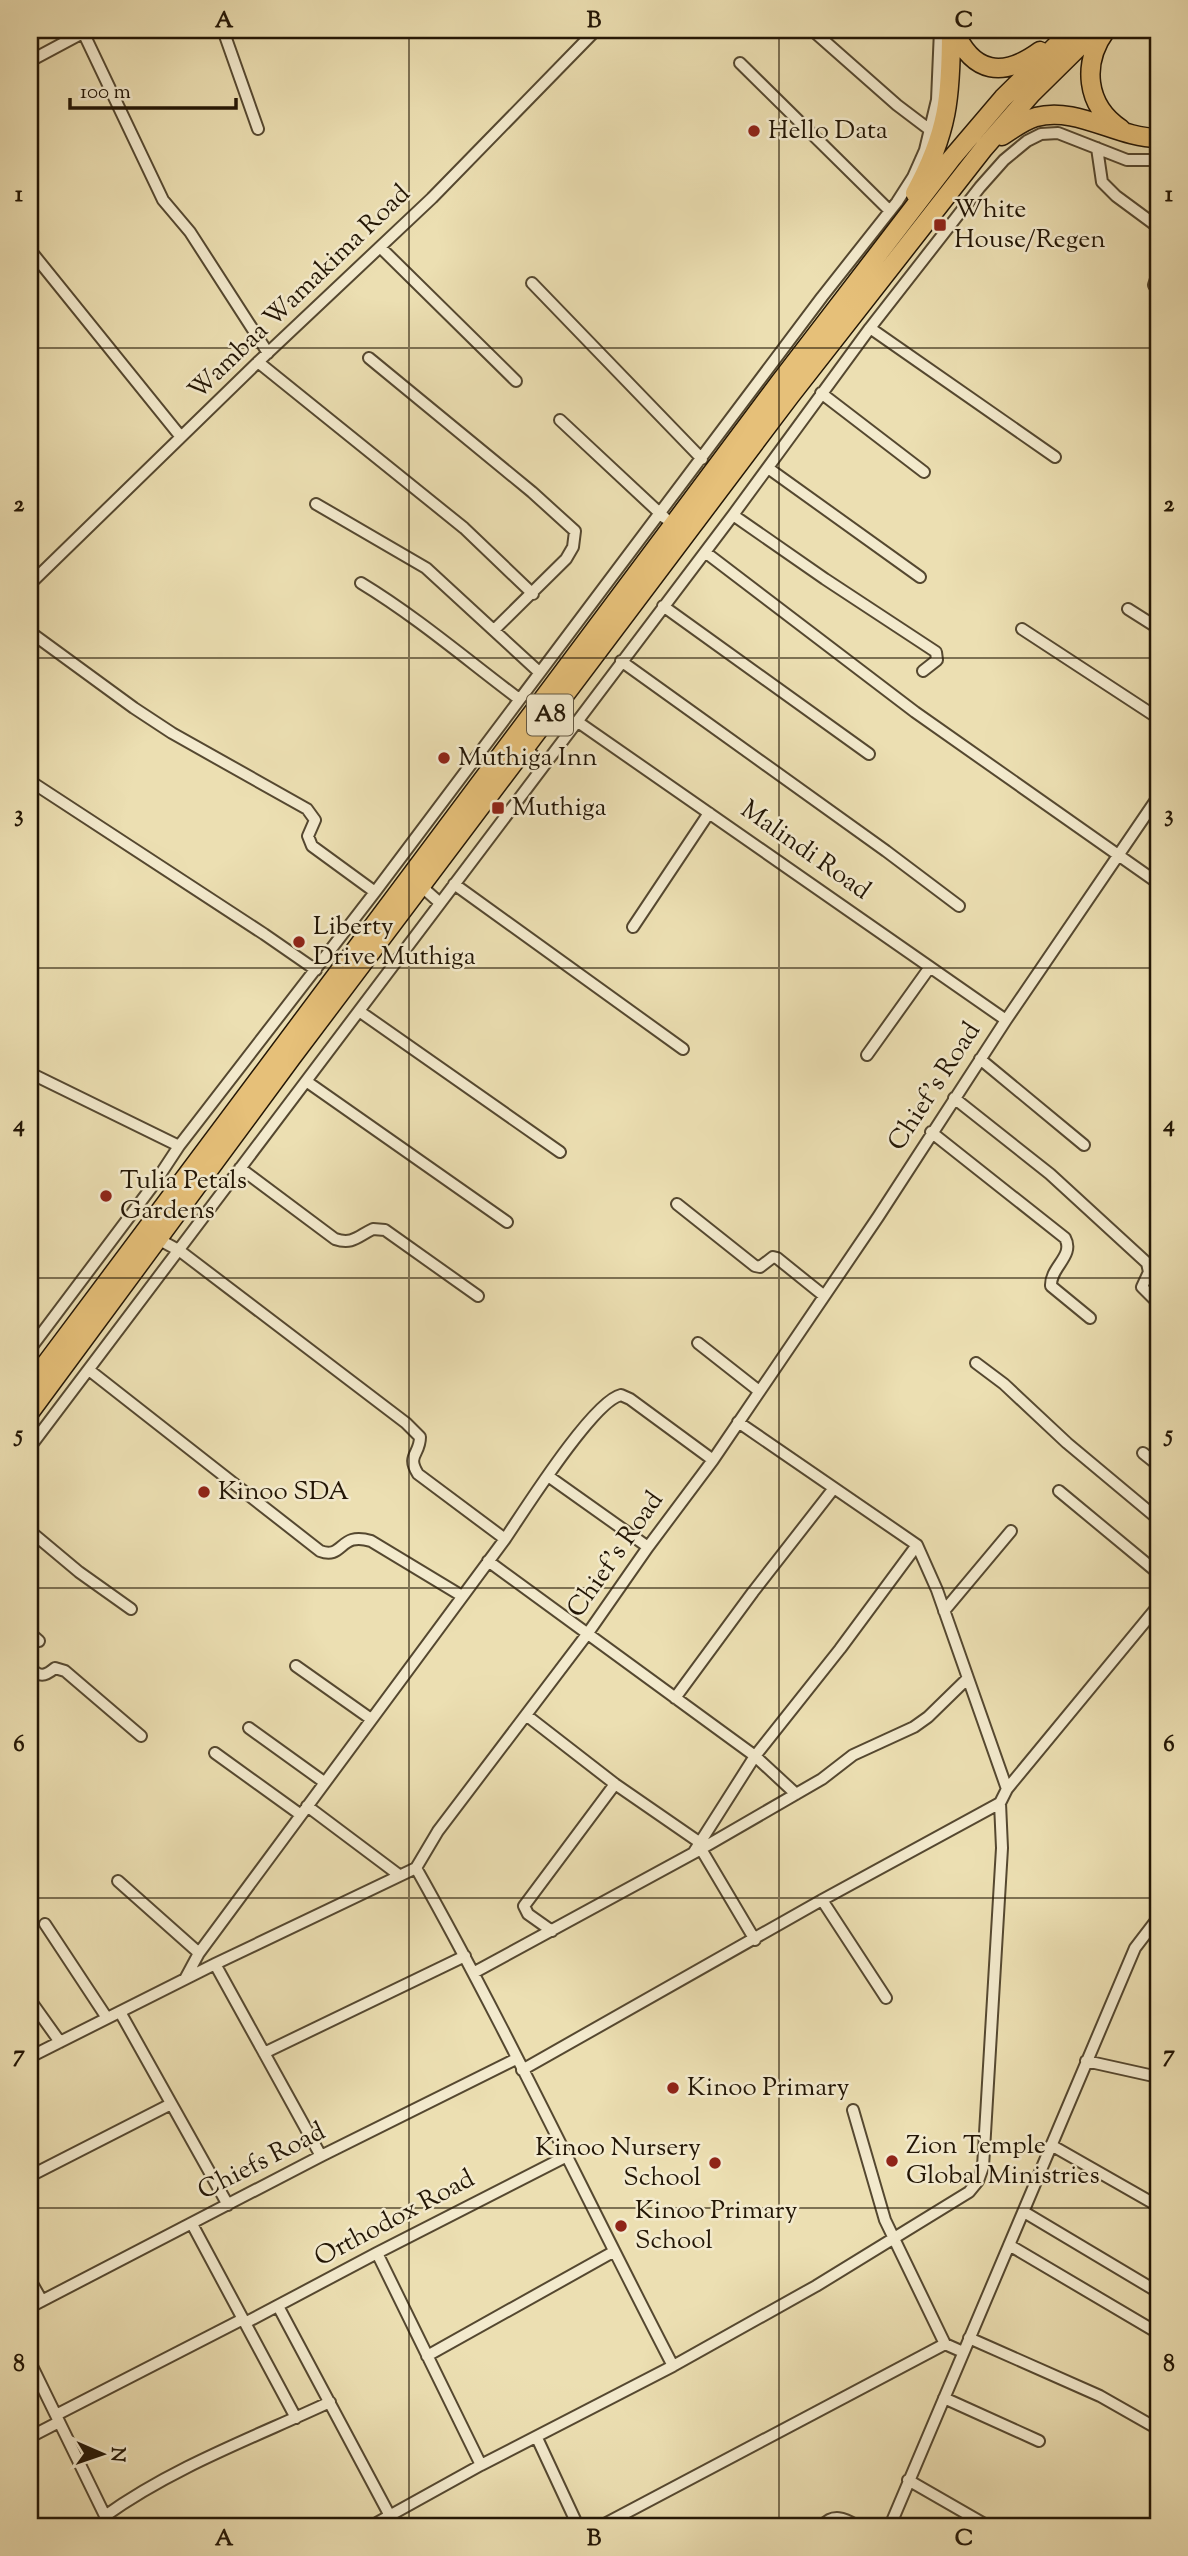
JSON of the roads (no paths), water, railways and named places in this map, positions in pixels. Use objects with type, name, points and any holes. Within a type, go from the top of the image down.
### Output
[{"type":"highway","points":[[953,30],[979,64],[993,69],[1010,68],[1023,63],[1064,30]]},
{"type":"highway","points":[[863,276],[909,205],[939,142],[948,106],[953,30]]},
{"type":"highway","name":"A8","points":[[30,1412],[421,886],[519,745],[667,520],[785,362],[863,276],[951,159],[1003,98],[1072,30]]},
{"type":"highway","points":[[1097,32],[1089,83],[1095,99],[1103,113],[1118,127],[1137,137]]},
{"type":"highway","name":"A8","points":[[30,1385],[276,1057],[984,148],[1031,94],[1097,32]]},
{"type":"highway","points":[[984,148],[1020,124],[1036,117],[1055,115],[1075,117],[1137,137],[1158,138]]},
{"type":"street","points":[[223,30],[258,129]]},
{"type":"street","name":"Wambaa Wamakima Road","points":[[31,580],[432,198],[596,30]]},
{"type":"street","points":[[812,30],[897,105],[930,130]]},
{"type":"street","points":[[30,1349],[154,1184],[179,1146],[316,971],[539,672],[667,520],[702,458],[785,362],[821,297],[890,211],[913,177],[930,130],[940,73],[940,30]]},
{"type":"street","points":[[30,61],[85,31],[163,200],[190,232],[268,352]]},
{"type":"street","points":[[740,63],[890,211]]},
{"type":"street","points":[[30,1447],[578,722],[870,328],[1004,160],[1027,141],[1041,134],[1058,133],[1127,160],[1158,160]]},
{"type":"street","points":[[1097,148],[1102,182],[1116,196],[1158,227]]},
{"type":"street","points":[[935,213],[951,226]]},
{"type":"street","points":[[380,247],[516,381]]},
{"type":"street","points":[[30,250],[181,437]]},
{"type":"street","points":[[889,271],[904,285]]},
{"type":"street","points":[[1158,273],[1154,285],[1158,291]]},
{"type":"street","points":[[533,283],[702,458]]},
{"type":"street","points":[[870,328],[1055,457]]},
{"type":"street","points":[[369,358],[532,492],[575,531],[573,547],[566,559],[494,630]]},
{"type":"street","points":[[258,362],[464,527],[533,594]]},
{"type":"street","points":[[821,393],[924,472]]},
{"type":"street","points":[[559,420],[667,520]]},
{"type":"street","points":[[768,467],[920,577]]},
{"type":"street","points":[[316,504],[426,568],[539,672]]},
{"type":"street","points":[[733,515],[936,652],[937,660],[923,671]]},
{"type":"street","points":[[705,552],[915,712],[1158,883]]},
{"type":"street","points":[[362,583],[415,618],[446,645],[519,699]]},
{"type":"street","points":[[663,606],[869,754]]},
{"type":"street","points":[[1128,609],[1158,628]]},
{"type":"street","points":[[1022,629],[1158,718]]},
{"type":"street","points":[[30,632],[172,733],[307,808],[315,820],[309,836],[312,846],[375,892]]},
{"type":"street","points":[[621,662],[886,851],[958,906]]},
{"type":"street","name":"Malindi Road","points":[[578,722],[1006,1020]]},
{"type":"street","points":[[495,730],[544,765]]},
{"type":"street","points":[[30,782],[264,934],[316,971]]},
{"type":"street","name":"Chief's Road","points":[[416,1868],[438,1831],[588,1633],[648,1546],[713,1460],[878,1217],[979,1059],[1158,797]]},
{"type":"street","points":[[633,927],[709,813]]},
{"type":"street","points":[[454,884],[683,1049]]},
{"type":"street","points":[[421,886],[440,903]]},
{"type":"street","points":[[867,1055],[930,967]]},
{"type":"street","points":[[359,1012],[560,1152]]},
{"type":"street","points":[[259,1043],[276,1057]]},
{"type":"street","points":[[979,1059],[1084,1144]]},
{"type":"street","points":[[30,1073],[179,1146]]},
{"type":"street","points":[[306,1081],[507,1222]]},
{"type":"street","points":[[954,1098],[1050,1174],[1147,1263],[1149,1272],[1142,1287],[1153,1299]]},
{"type":"street","points":[[931,1132],[1065,1238],[1069,1247],[1067,1254],[1053,1273],[1051,1286],[1090,1318]]},
{"type":"street","points":[[240,1168],[335,1239],[350,1242],[359,1239],[373,1228],[385,1230],[478,1296]]},
{"type":"street","points":[[154,1184],[172,1196]]},
{"type":"street","points":[[677,1204],[755,1266],[760,1267],[773,1257],[777,1258],[823,1295]]},
{"type":"street","points":[[116,1235],[133,1247]]},
{"type":"street","points":[[158,1239],[180,1251],[416,1431],[420,1445],[412,1457],[418,1474],[505,1539]]},
{"type":"street","points":[[698,1343],[759,1391]]},
{"type":"street","points":[[976,1363],[1004,1384],[1067,1443],[1158,1519]]},
{"type":"street","points":[[89,1370],[320,1551],[328,1555],[350,1540],[359,1538],[371,1541],[461,1596]]},
{"type":"street","points":[[186,1979],[200,1953],[589,1422],[615,1397],[621,1395],[713,1460]]},
{"type":"street","points":[[738,1422],[917,1545],[927,1563],[1007,1789]]},
{"type":"street","points":[[1143,1453],[1158,1465]]},
{"type":"street","points":[[548,1476],[648,1546]]},
{"type":"street","points":[[675,1698],[834,1488]]},
{"type":"street","points":[[1059,1491],[1158,1573]]},
{"type":"street","points":[[30,1531],[79,1572],[131,1609]]},
{"type":"street","points":[[944,1611],[1011,1531]]},
{"type":"street","points":[[698,1847],[755,1756],[840,1649],[917,1545]]},
{"type":"street","points":[[488,1561],[755,1756],[796,1794]]},
{"type":"street","points":[[370,2526],[481,2465],[673,2366],[894,2239],[969,2192],[978,2181],[983,2167],[1002,1848],[1000,1803],[1007,1789],[1158,1605]]},
{"type":"street","points":[[296,1665],[371,1719]]},
{"type":"street","points":[[30,1668],[41,1676],[47,1676],[55,1668],[65,1671],[141,1735]]},
{"type":"street","points":[[475,1972],[796,1794],[822,1779],[853,1755],[914,1727],[968,1678]]},
{"type":"street","points":[[526,1715],[698,1847],[755,1940]]},
{"type":"street","points":[[249,1728],[324,1782]]},
{"type":"street","points":[[215,1753],[399,1875]]},
{"type":"street","points":[[552,1931],[528,1914],[524,1906],[615,1784]]},
{"type":"street","points":[[522,2070],[822,1900],[1000,1803]]},
{"type":"street","points":[[30,2057],[215,1964],[416,1868],[475,1972],[516,2059],[673,2366]]},
{"type":"street","points":[[118,1881],[200,1953]]},
{"type":"street","points":[[822,1900],[886,1998]]},
{"type":"street","points":[[890,2526],[1135,1948],[1158,1918]]},
{"type":"street","points":[[45,1924],[107,2018]]},
{"type":"street","points":[[264,2053],[465,1956]]},
{"type":"street","points":[[215,1964],[321,2156]]},
{"type":"street","points":[[30,2000],[60,2042]]},
{"type":"street","points":[[120,2012],[228,2205]]},
{"type":"street","name":"Chiefs Road","points":[[30,2307],[321,2156],[516,2059]]},
{"type":"street","points":[[1086,2061],[1158,2077]]},
{"type":"street","points":[[30,2176],[171,2104]]},
{"type":"street","points":[[853,2110],[885,2220],[945,2344],[963,2352]]},
{"type":"street","points":[[1051,2145],[1158,2206]]},
{"type":"street","name":"Orthodox Road","points":[[30,2437],[57,2419],[244,2321],[278,2306],[567,2156]]},
{"type":"street","points":[[1024,2212],[1158,2292]]},
{"type":"street","points":[[192,2224],[296,2418]]},
{"type":"street","points":[[1009,2245],[1158,2333]]},
{"type":"street","points":[[427,2357],[613,2252]]},
{"type":"street","points":[[377,2253],[481,2465]]},
{"type":"street","points":[[30,2280],[42,2301]]},
{"type":"street","points":[[278,2306],[390,2516]]},
{"type":"street","points":[[969,2338],[1100,2396],[1158,2429]]},
{"type":"street","points":[[601,2526],[945,2344]]},
{"type":"street","points":[[30,2362],[108,2521],[127,2500],[165,2479],[330,2402]]},
{"type":"street","points":[[944,2398],[1039,2441]]},
{"type":"street","points":[[537,2438],[578,2526]]},
{"type":"street","points":[[908,2480],[988,2526]]},
{"type":"street","points":[[822,2526],[831,2518],[838,2517],[858,2526]]},
{"type":"place","name":"Hello Data","points":[[754,131]]},
{"type":"place","name":"White House/Regen","points":[[940,225]]},
{"type":"place","name":"Muthiga Inn","points":[[444,758]]},
{"type":"place","name":"Muthiga","points":[[498,808]]},
{"type":"place","name":"Liberty Drive Muthiga","points":[[299,942]]},
{"type":"place","name":"Tulia Petals Gardens","points":[[106,1196]]},
{"type":"place","name":"Kinoo SDA","points":[[204,1492]]},
{"type":"place","name":"Kinoo Primary","points":[[673,2088]]},
{"type":"place","name":"Zion Temple Global Ministries","points":[[892,2161]]},
{"type":"place","name":"Kinoo Nursery School","points":[[715,2163]]},
{"type":"place","name":"Kinoo Primary School","points":[[621,2226]]}]
